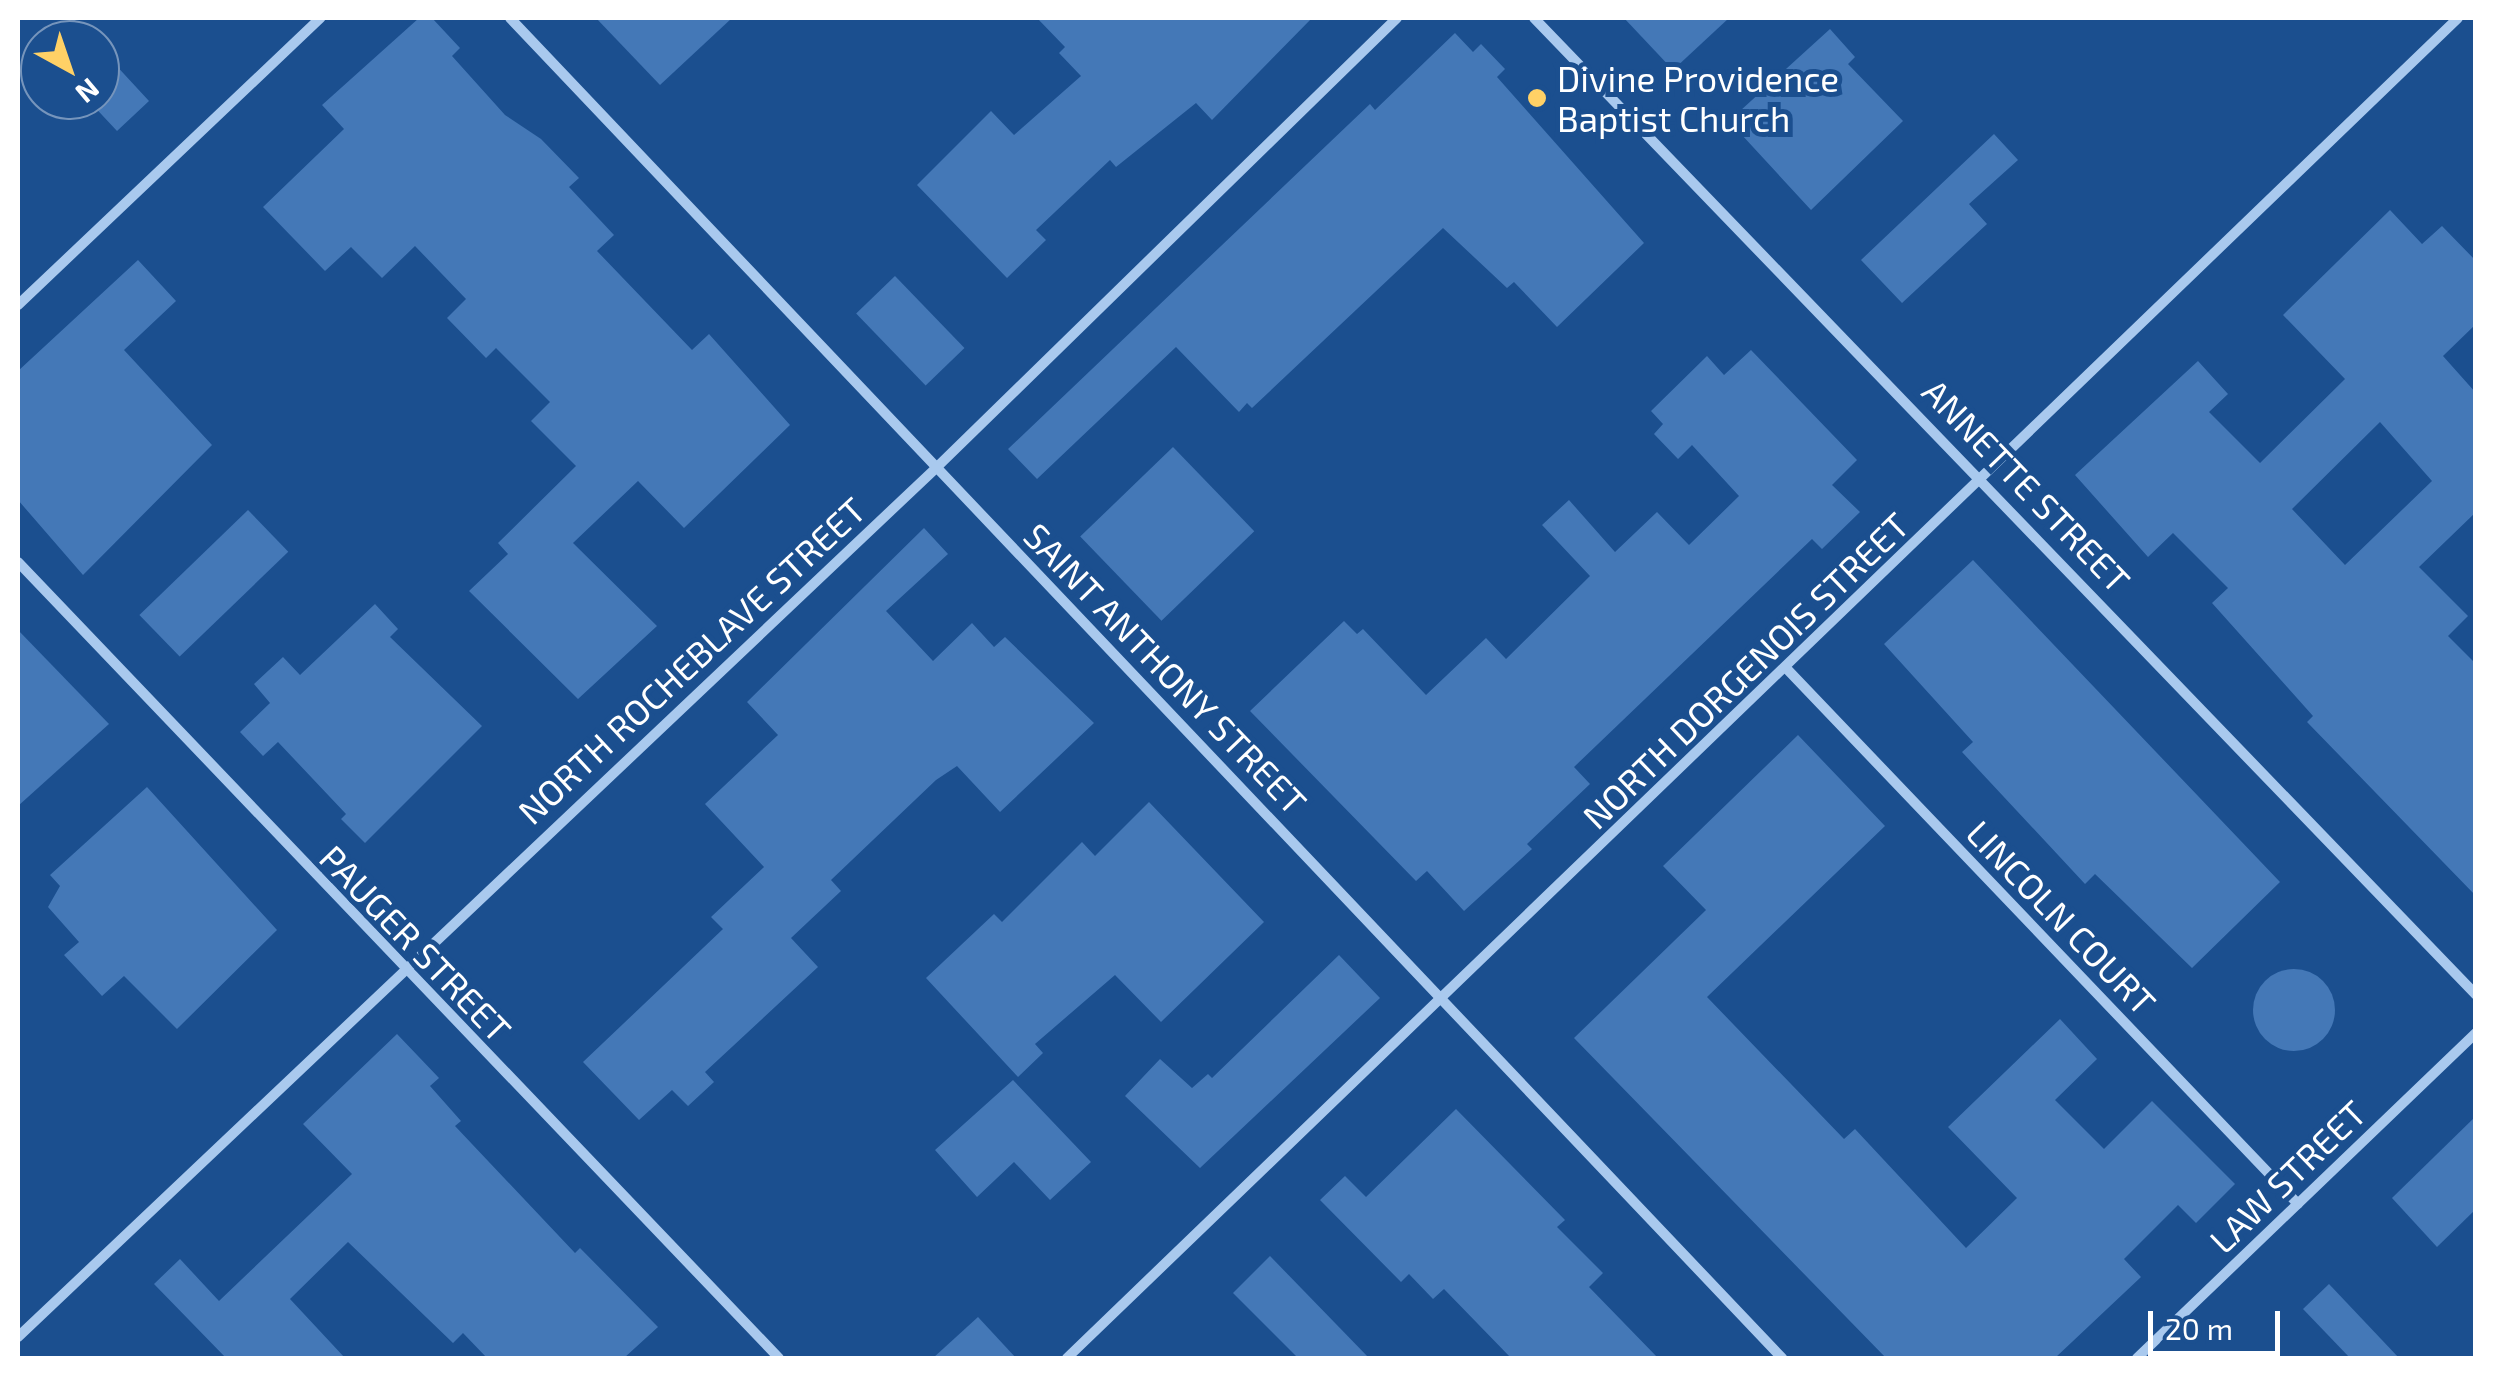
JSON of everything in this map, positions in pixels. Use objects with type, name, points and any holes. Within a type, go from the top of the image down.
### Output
[{"type":"street","points":[[18,305],[320,18]]},
{"type":"street","name":"SAINT ANTHONY STREET","points":[[510,18],[1782,1358]]},
{"type":"street","name":"NORTH ROCHEBLAVE STREET","points":[[18,1338],[401,969],[936,468],[1397,18]]},
{"type":"street","name":"ANNETTE STREET","points":[[1534,18],[1983,479],[2476,995]]},
{"type":"street","name":"NORTH DORGENOIS STREET","points":[[1067,1358],[2458,18]]},
{"type":"street","name":"PAUGER STREET","points":[[18,562],[401,969],[779,1358]]},
{"type":"street","name":"LINCOLN COURT","points":[[1786,668],[2298,1204]]},
{"type":"street","name":"LAW STREET","points":[[2137,1358],[2476,1033]]},
{"type":"building","points":[[419,18],[432,18],[460,48],[452,56],[505,115],[541,139],[579,178],[569,187],[614,235],[597,251],[692,350],[709,334],[790,425],[684,528],[638,481],[573,543],[657,626],[578,699],[469,591],[508,554],[498,543],[576,466],[531,421],[550,402],[496,348],[486,358],[447,318],[466,299],[415,246],[382,278],[351,247],[325,271],[263,207],[344,129],[322,105]]},
{"type":"building","points":[[596,18],[732,18],[660,85]]},
{"type":"building","points":[[1037,18],[1312,18],[1212,120],[1196,103],[1116,167],[1110,160],[1036,230],[1046,240],[1007,278],[917,185],[991,111],[1014,135],[1081,76],[1059,53],[1065,47]]},
{"type":"building","points":[[1624,18],[1729,18],[1673,70]]},
{"type":"building","points":[[1830,29],[1855,57],[1848,64],[1903,121],[1811,210],[1729,121]]},
{"type":"building","points":[[1455,33],[1473,52],[1481,44],[1505,69],[1497,77],[1644,243],[1557,327],[1514,282],[1507,288],[1443,228],[1252,408],[1247,403],[1239,412],[1176,347],[1037,479],[1008,449],[1370,104],[1375,110]]},
{"type":"building","points":[[120,70],[149,101],[117,131],[107,120],[120,120]]},
{"type":"building","points":[[1994,134],[2018,160],[1969,204],[1987,224],[1902,303],[1861,260]]},
{"type":"building","points":[[2390,210],[2422,244],[2442,226],[2476,261],[2476,324],[2443,356],[2476,393],[2476,512],[2419,567],[2468,616],[2448,636],[2476,664],[2476,896],[2307,722],[2313,716],[2212,603],[2228,588],[2173,533],[2148,557],[2075,475],[2198,361],[2228,394],[2209,412],[2260,463],[2345,379],[2283,315]],"holes":[[[2380,422],[2432,481],[2345,565],[2292,509]]]},
{"type":"building","points":[[138,260],[176,301],[124,350],[212,445],[83,575],[18,500],[18,371]]},
{"type":"building","points":[[895,276],[964,348],[926,385],[856,314]]},
{"type":"building","points":[[1751,350],[1857,460],[1832,485],[1860,512],[1822,549],[1812,539],[1574,767],[1590,784],[1527,844],[1532,849],[1464,911],[1427,871],[1416,881],[1250,711],[1344,621],[1357,634],[1363,629],[1426,695],[1486,638],[1506,659],[1590,576],[1542,525],[1569,500],[1615,552],[1657,512],[1689,545],[1739,496],[1692,445],[1678,459],[1654,434],[1663,424],[1651,411],[1707,356],[1724,375]]},
{"type":"building","points":[[1173,447],[1254,531],[1161,621],[1080,537]]},
{"type":"building","points":[[248,510],[288,552],[180,657],[139,615]]},
{"type":"building","points":[[924,528],[948,554],[886,611],[933,661],[972,623],[994,647],[1005,637],[1094,723],[1000,812],[957,766],[936,780],[831,880],[841,891],[791,938],[818,967],[705,1072],[714,1082],[688,1106],[672,1090],[639,1120],[583,1062],[723,929],[711,917],[764,867],[705,804],[778,735],[747,702]]},
{"type":"building","points":[[1973,560],[2280,882],[2192,968],[2095,874],[2085,884],[1962,752],[1973,742],[1884,644]]},
{"type":"building","points":[[375,604],[398,629],[390,637],[482,726],[365,843],[341,819],[346,814],[278,742],[263,756],[240,732],[270,703],[254,684],[283,657],[300,675]]},
{"type":"building","points":[[18,630],[109,724],[18,806]]},
{"type":"building","points":[[1798,735],[1885,826],[1707,997],[1844,1139],[1855,1129],[1966,1248],[2017,1198],[1948,1127],[2060,1019],[2097,1059],[2055,1100],[2104,1149],[2152,1101],[2235,1184],[2196,1223],[2178,1205],[2124,1259],[2141,1277],[2055,1358],[1886,1358],[1574,1038],[1706,910],[1663,866]]},
{"type":"building","points":[[147,787],[277,930],[177,1029],[124,976],[102,996],[64,955],[79,942],[48,907],[60,886],[50,875]]},
{"type":"building","points":[[1149,802],[1264,922],[1161,1022],[1115,975],[1035,1044],[1043,1053],[1018,1077],[926,978],[994,914],[1002,922],[1082,842],[1095,856]]},
{"type":"building","points":[[1339,955],[1380,998],[1200,1168],[1125,1096],[1160,1059],[1192,1088],[1208,1074],[1212,1078]]},
{"type":"building","points":[[2294,969],[2310,972],[2323,981],[2332,994],[2332,1026],[2323,1039],[2310,1048],[2294,1051],[2278,1048],[2265,1039],[2256,1026],[2253,1010],[2256,994],[2265,981],[2278,972]]},
{"type":"building","points":[[397,1034],[439,1078],[430,1086],[461,1121],[455,1126],[575,1253],[580,1248],[658,1327],[624,1358],[487,1358],[463,1333],[453,1343],[348,1242],[290,1299],[345,1358],[226,1358],[154,1284],[180,1259],[219,1301],[352,1174],[303,1124]]},
{"type":"building","points":[[1013,1080],[1091,1162],[1050,1200],[1014,1162],[977,1197],[935,1150]]},
{"type":"building","points":[[1456,1109],[1565,1220],[1557,1227],[1603,1273],[1589,1287],[1658,1358],[1511,1358],[1444,1289],[1433,1299],[1409,1274],[1401,1282],[1320,1200],[1345,1176],[1366,1197]]},
{"type":"building","points":[[2476,1116],[2476,1209],[2437,1247],[2392,1198]]},
{"type":"building","points":[[1270,1256],[1369,1358],[1298,1358],[1233,1293]]},
{"type":"building","points":[[2329,1284],[2399,1358],[2350,1358],[2303,1309]]},
{"type":"building","points":[[978,1317],[1016,1358],[933,1358]]},
{"type":"place","name":"Divine Providence Baptist Church","points":[[1537,98]]}]
